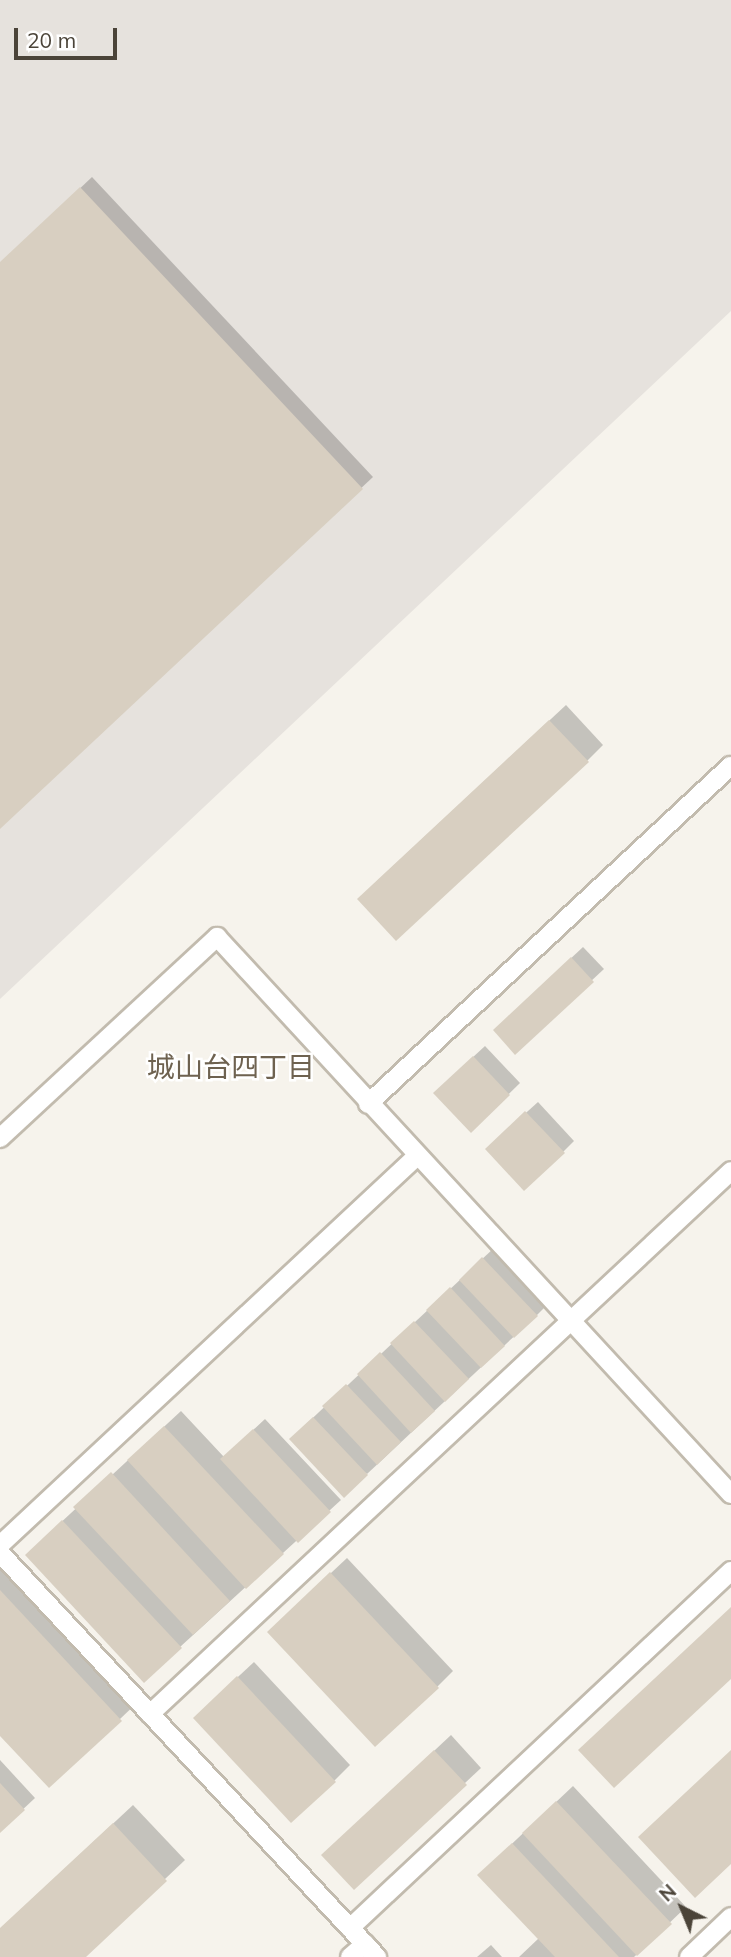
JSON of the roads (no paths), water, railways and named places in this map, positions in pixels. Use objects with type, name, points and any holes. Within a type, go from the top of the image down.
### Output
[{"type":"lane","points":[[368,1104],[731,766]]},
{"type":"lane","points":[[0,1138],[217,937],[416,1157],[731,1494]]},
{"type":"lane","points":[[350,1957],[371,1950],[150,1714],[1,1544],[416,1157]]},
{"type":"lane","points":[[150,1714],[731,1171]]},
{"type":"lane","points":[[350,1928],[731,1571]]},
{"type":"lane","points":[[689,1957],[731,1917]]},
{"type":"district","name":"城山台四丁目","points":[[231,1067]]}]
